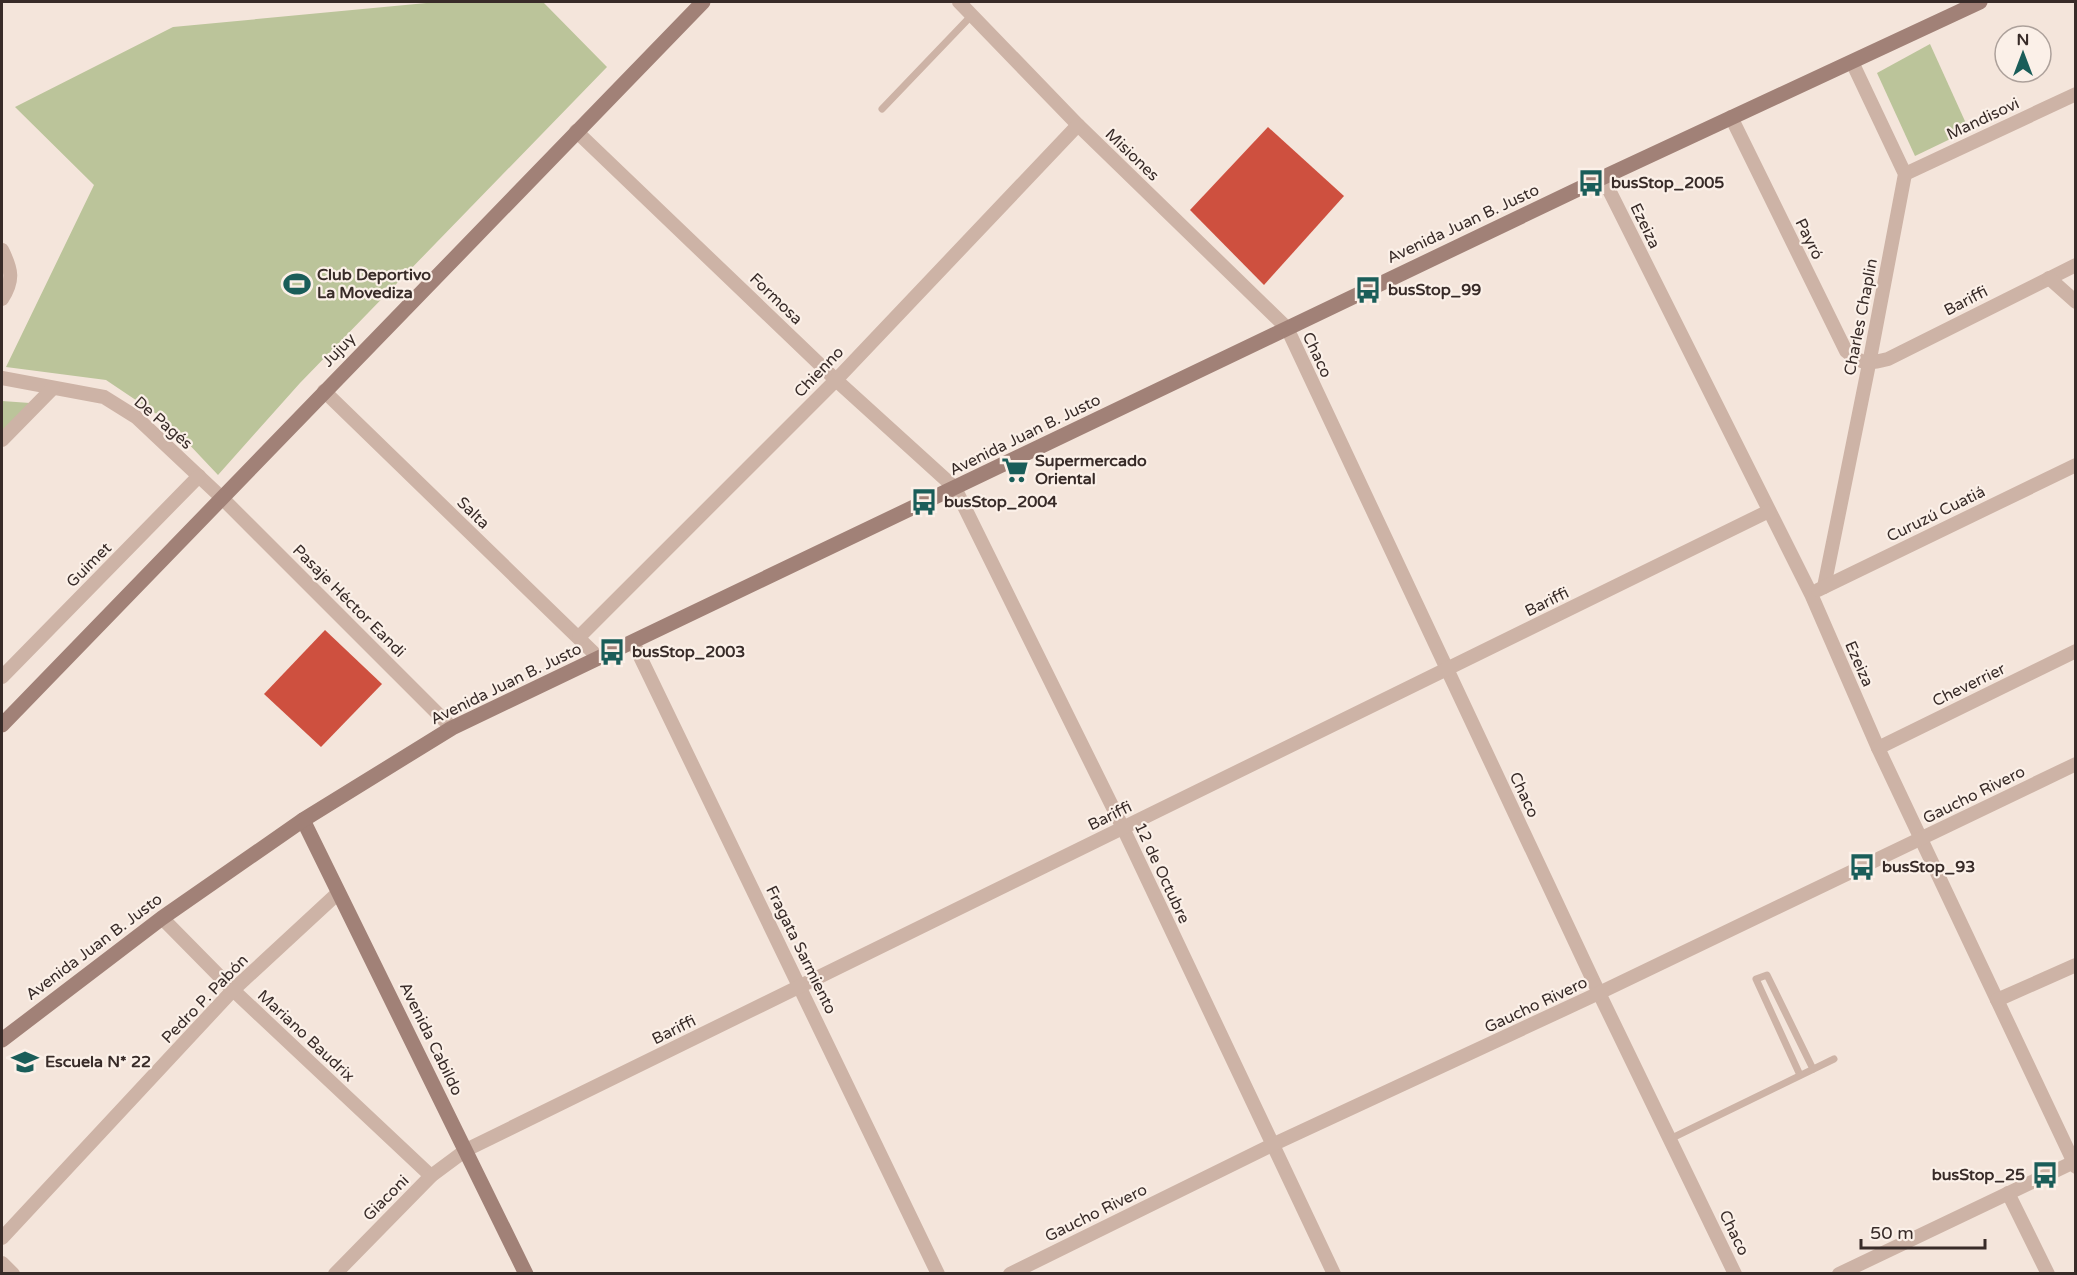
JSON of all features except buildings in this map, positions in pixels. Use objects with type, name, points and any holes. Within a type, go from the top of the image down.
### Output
[{"type":"main road","name":"Jujuy","points":[[2,725],[703,2]]},
{"type":"main road","name":"Avenida Juan B. Justo","points":[[2,1040],[162,918],[303,820],[452,728],[1731,117],[1980,2]]},
{"type":"main road","name":"Avenida Cabildo","points":[[303,820],[526,1274]]},
{"type":"street","name":"Misiones","points":[[959,2],[1078,125],[1287,328]]},
{"type":"street","points":[[1852,62],[1905,174]]},
{"type":"street","name":"Mandisovi","points":[[1905,174],[2076,94]]},
{"type":"street","name":"Payró","points":[[1731,117],[1846,351],[1855,359],[1869,364]]},
{"type":"street","name":"Chienno","points":[[579,637],[836,380],[1078,125]]},
{"type":"street","name":"Formosa","points":[[576,131],[836,380],[955,488]]},
{"type":"street","name":"Charles Chaplin","points":[[1824,587],[1905,174]]},
{"type":"street","name":"Ezeiza","points":[[1603,178],[1811,594],[1878,748],[2075,1163]]},
{"type":"street","points":[[2,250],[11,268],[9,288],[2,299]]},
{"type":"street","name":"Bariffi","points":[[1869,364],[1888,359],[2076,265]]},
{"type":"street","points":[[2049,278],[2076,302]]},
{"type":"street","name":"Chaco","points":[[1287,328],[1599,993],[1735,1274]]},
{"type":"street","name":"De Pagés","points":[[2,378],[104,397],[136,417],[222,498]]},
{"type":"street","points":[[2,440],[53,388]]},
{"type":"street","name":"Salta","points":[[324,391],[599,658]]},
{"type":"street","name":"Curuzú Cuatiá","points":[[1811,594],[2076,465]]},
{"type":"street","name":"Guimet","points":[[2,676],[199,476]]},
{"type":"street","name":"12 de Octubre","points":[[955,488],[1123,828],[1334,1274]]},
{"type":"street","name":"Pasaje Héctor Eandi","points":[[222,498],[452,728]]},
{"type":"street","name":"Bariffi","points":[[466,1150],[1769,512]]},
{"type":"street","name":"Fragata Sarmiento","points":[[633,642],[938,1274]]},
{"type":"street","name":"Cheverrier","points":[[1878,748],[2076,651]]},
{"type":"street","name":"Gaucho Rivero","points":[[1010,1274],[1272,1145],[1599,993],[2076,764]]},
{"type":"street","name":"Pedro P. Pabón","points":[[2,1238],[233,990],[338,893]]},
{"type":"street","name":"Mariano Baudrix","points":[[162,918],[233,990],[431,1176]]},
{"type":"street","points":[[1997,1000],[2076,965]]},
{"type":"street","name":"Giaconi","points":[[335,1274],[431,1176],[466,1150]]},
{"type":"street","points":[[1839,1274],[2075,1163]]},
{"type":"street","points":[[2008,1193],[2048,1274]]},
{"type":"street","points":[[2,1263],[13,1274]]},
{"type":"lane","points":[[882,109],[972,15]]},
{"type":"lane","points":[[1800,1075],[1756,979],[1767,975],[1813,1069]]},
{"type":"lane","points":[[1670,1139],[1834,1059]]},
{"type":"green space","name":"Club Deportivo La Movediza","points":[[437,2],[543,2],[607,67],[300,383],[218,475],[167,421],[106,380],[6,367],[94,185],[15,107],[173,27]]},
{"type":"green space","points":[[1930,44],[1969,130],[1915,156],[1877,73]]},
{"type":"green space","points":[[2,401],[30,403],[2,433]]},
{"type":"place","name":"busStop_2005","points":[[1591,183]]},
{"type":"place","name":"Club Deportivo La Movediza","points":[[297,284]]},
{"type":"place","name":"busStop_99","points":[[1368,290]]},
{"type":"place","name":"Supermercado Oriental","points":[[1015,470]]},
{"type":"place","name":"busStop_2004","points":[[924,502]]},
{"type":"place","name":"busStop_2003","points":[[612,652]]},
{"type":"place","name":"busStop_93","points":[[1862,867]]},
{"type":"place","name":"Escuela N* 22","points":[[25,1062]]},
{"type":"place","name":"busStop_25","points":[[2045,1175]]}]
